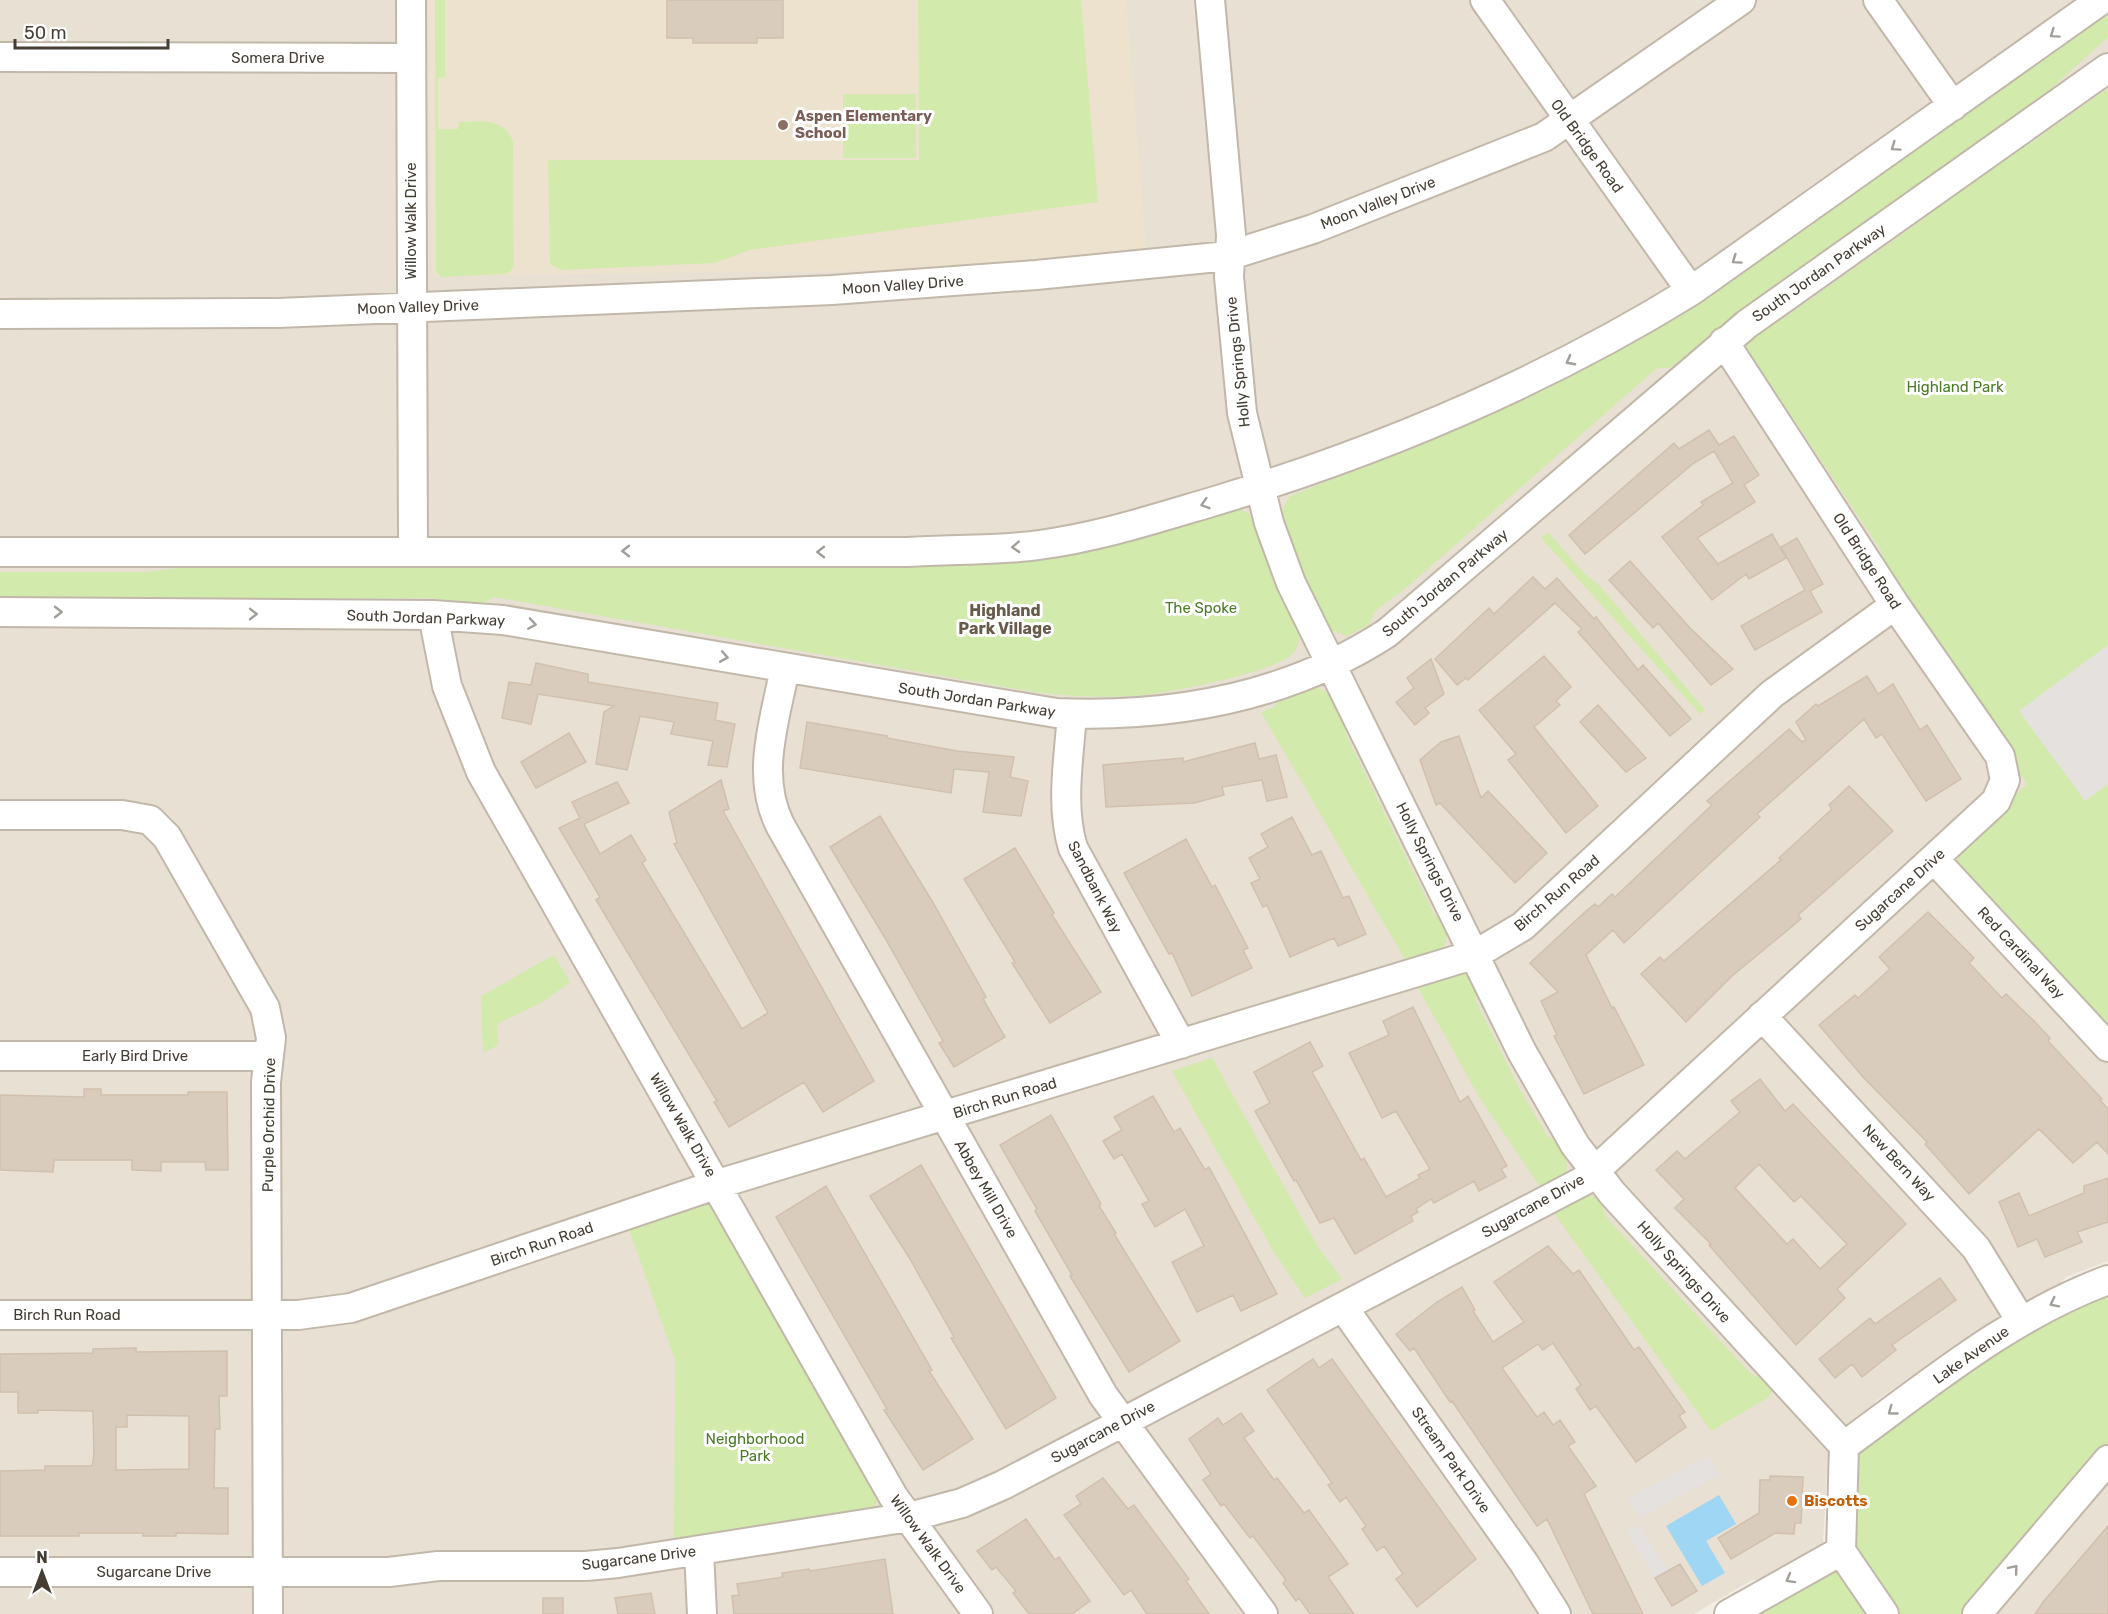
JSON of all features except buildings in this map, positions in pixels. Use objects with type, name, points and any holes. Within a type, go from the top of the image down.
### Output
[{"type":"street","name":"Willow Walk Drive","points":[[411,0],[413,550]]},
{"type":"street","name":"Holly Springs Drive","points":[[1210,0],[1231,235],[1228,256],[1242,413],[1269,523],[1291,583],[1330,666],[1476,954],[1522,1052],[1575,1145],[1612,1193],[1844,1446]]},
{"type":"street","name":"Old Bridge Road","points":[[1485,0],[1690,291]]},
{"type":"street","name":"Moon Valley Drive","points":[[0,314],[278,313],[832,290],[1036,275],[1228,256],[1313,229],[1544,137],[1741,0]]},
{"type":"street","points":[[1878,0],[1953,106]]},
{"type":"street","points":[[0,552],[413,550],[908,552],[1038,546],[1108,533],[1261,487],[1431,427],[1559,367],[1626,331],[1690,291],[2101,0]]},
{"type":"street","name":"Somera Drive","points":[[0,57],[411,58]]},
{"type":"street","name":"South Jordan Parkway","points":[[0,612],[433,615],[530,623],[1019,709],[1072,714],[1131,714],[1196,707],[1265,691],[1330,666],[1368,646],[1407,619],[1724,342],[2108,68]]},
{"type":"street","name":"Old Bridge Road","points":[[1724,342],[1895,605],[2000,756],[2005,780]]},
{"type":"street","name":"Birch Run Road","points":[[0,1315],[269,1315],[316,1314],[351,1308],[718,1184],[1476,954],[1524,926],[1772,693],[1895,605]]},
{"type":"street","name":"Willow Walk Drive","points":[[433,615],[447,686],[481,772],[718,1184],[893,1496],[978,1614]]},
{"type":"street","name":"Abbey Mill Drive","points":[[784,668],[767,761],[767,786],[774,812],[944,1117],[1103,1395],[1263,1614]]},
{"type":"street","name":"Sandbank Way","points":[[1072,714],[1066,803],[1067,824],[1073,848],[1181,1044]]},
{"type":"street","name":"Sugarcane Drive","points":[[0,1572],[389,1572],[438,1566],[586,1566],[699,1551],[909,1517],[940,1510],[983,1494],[1570,1189],[1595,1170],[1996,801],[2005,780]]},
{"type":"street","name":"Purple Orchid Drive","points":[[0,815],[122,815],[150,820],[167,837],[265,1008],[271,1038],[266,1082],[269,1315],[268,1614]]},
{"type":"street","name":"Red Cardinal Way","points":[[1934,859],[2108,1047]]},
{"type":"street","name":"New Bern Way","points":[[1762,1016],[1976,1248],[2021,1321]]},
{"type":"street","name":"Early Bird Drive","points":[[0,1056],[269,1056]]},
{"type":"street","name":"Lake Avenue","points":[[1844,1446],[2021,1321],[2079,1291],[2108,1280]]},
{"type":"street","name":"Stream Park Drive","points":[[1343,1307],[1524,1563],[1556,1614]]},
{"type":"street","points":[[1844,1446],[1841,1551],[1884,1614]]},
{"type":"street","points":[[1977,1614],[2108,1460]]},
{"type":"street","points":[[699,1551],[702,1614]]},
{"type":"street","points":[[1728,1614],[1841,1551]]},
{"type":"shaded area","name":"Highland Park Village","points":[[0,0],[2108,0],[2108,1261],[2066,1277],[2054,1289],[1973,1338],[1959,1342],[1876,1401],[1874,1411],[1845,1426],[1828,1454],[1823,1544],[1763,1580],[1752,1580],[1694,1614],[0,1614]]},
{"type":"shaded area","name":"Aspen Elementary School","points":[[428,0],[1126,0],[1146,250],[913,270],[435,276],[432,268]]},
{"type":"shaded area","points":[[2108,645],[2108,784],[2085,801],[2019,711]]},
{"type":"shaded area","points":[[1708,1456],[1719,1475],[1639,1518],[1628,1498]]},
{"type":"shaded area","points":[[2108,1467],[2108,1614],[1991,1614]]},
{"type":"shaded area","points":[[1639,1525],[1668,1571],[1655,1578],[1626,1531]]},
{"type":"green space","points":[[435,0],[445,0],[445,77],[438,78],[438,129],[458,129],[459,122],[491,123],[504,128],[513,142],[514,264],[511,271],[505,274],[442,277],[436,272]]},
{"type":"green space","points":[[918,0],[1081,0],[1098,202],[750,250],[714,263],[561,270],[550,264],[548,160],[919,160]]},
{"type":"green space","points":[[2108,4],[2108,37],[2046,93],[1764,293],[1670,368],[1657,368],[1407,587],[1375,611],[1369,625],[1347,636],[1328,629],[1301,573],[1281,513],[1290,496],[1417,447],[1488,409],[1571,375],[1639,337]]},
{"type":"green space","name":"Highland Park","points":[[2108,88],[2108,1027],[1956,862],[1961,846],[2027,784],[1997,738],[1992,719],[1938,638],[1925,628],[1884,566],[1882,552],[1767,379],[1751,361],[1748,347],[1756,334],[1773,318],[1784,318],[1921,221],[1924,211],[2025,144],[2031,143]]},
{"type":"green space","points":[[843,94],[916,94],[916,158],[843,158]]},
{"type":"green space","name":"The Spoke","points":[[1237,508],[1248,513],[1255,522],[1299,631],[1297,647],[1290,656],[1279,663],[1240,676],[1192,687],[1135,696],[1084,696],[1034,692],[494,597],[483,603],[427,598],[0,599],[0,572],[145,572],[230,562],[1032,560],[1081,553],[1130,542],[1177,528],[1224,510]]},
{"type":"green space","points":[[1548,532],[1584,573],[1599,585],[1705,710],[1700,714],[1541,538]]},
{"type":"green space","points":[[1313,687],[1328,694],[1338,706],[1347,737],[1435,916],[1444,923],[1447,938],[1440,953],[1407,963],[1261,712],[1274,707],[1278,700]]},
{"type":"green space","points":[[554,955],[570,982],[543,1002],[497,1024],[498,1045],[483,1053],[481,996]]},
{"type":"green space","points":[[1463,972],[1474,983],[1475,999],[1519,1088],[1548,1137],[1558,1143],[1564,1153],[1567,1165],[1565,1176],[1541,1188],[1479,1097],[1416,984]]},
{"type":"green space","points":[[1212,1058],[1318,1247],[1342,1279],[1305,1298],[1272,1249],[1172,1071]]},
{"type":"green space","points":[[1581,1193],[1592,1196],[1598,1201],[1607,1218],[1751,1374],[1768,1384],[1772,1391],[1769,1397],[1711,1431],[1551,1209]]},
{"type":"green space","name":"Neighborhood Park","points":[[708,1202],[716,1206],[736,1250],[864,1475],[870,1477],[879,1494],[874,1509],[674,1542],[675,1360],[629,1229]]},
{"type":"green space","points":[[2108,1289],[2108,1448],[1967,1614],[1898,1614],[1855,1553],[1855,1455],[2001,1344]]},
{"type":"green space","points":[[1817,1568],[1839,1570],[1869,1614],[1739,1614]]},
{"type":"water","points":[[1719,1495],[1736,1524],[1706,1541],[1725,1573],[1702,1586],[1666,1526]]},
{"type":"place","name":"Aspen Elementary School","points":[[783,125]]},
{"type":"place","name":"Biscotts","points":[[1792,1501]]},
{"type":"district","name":"Highland Park Village","points":[[1005,619]]}]
